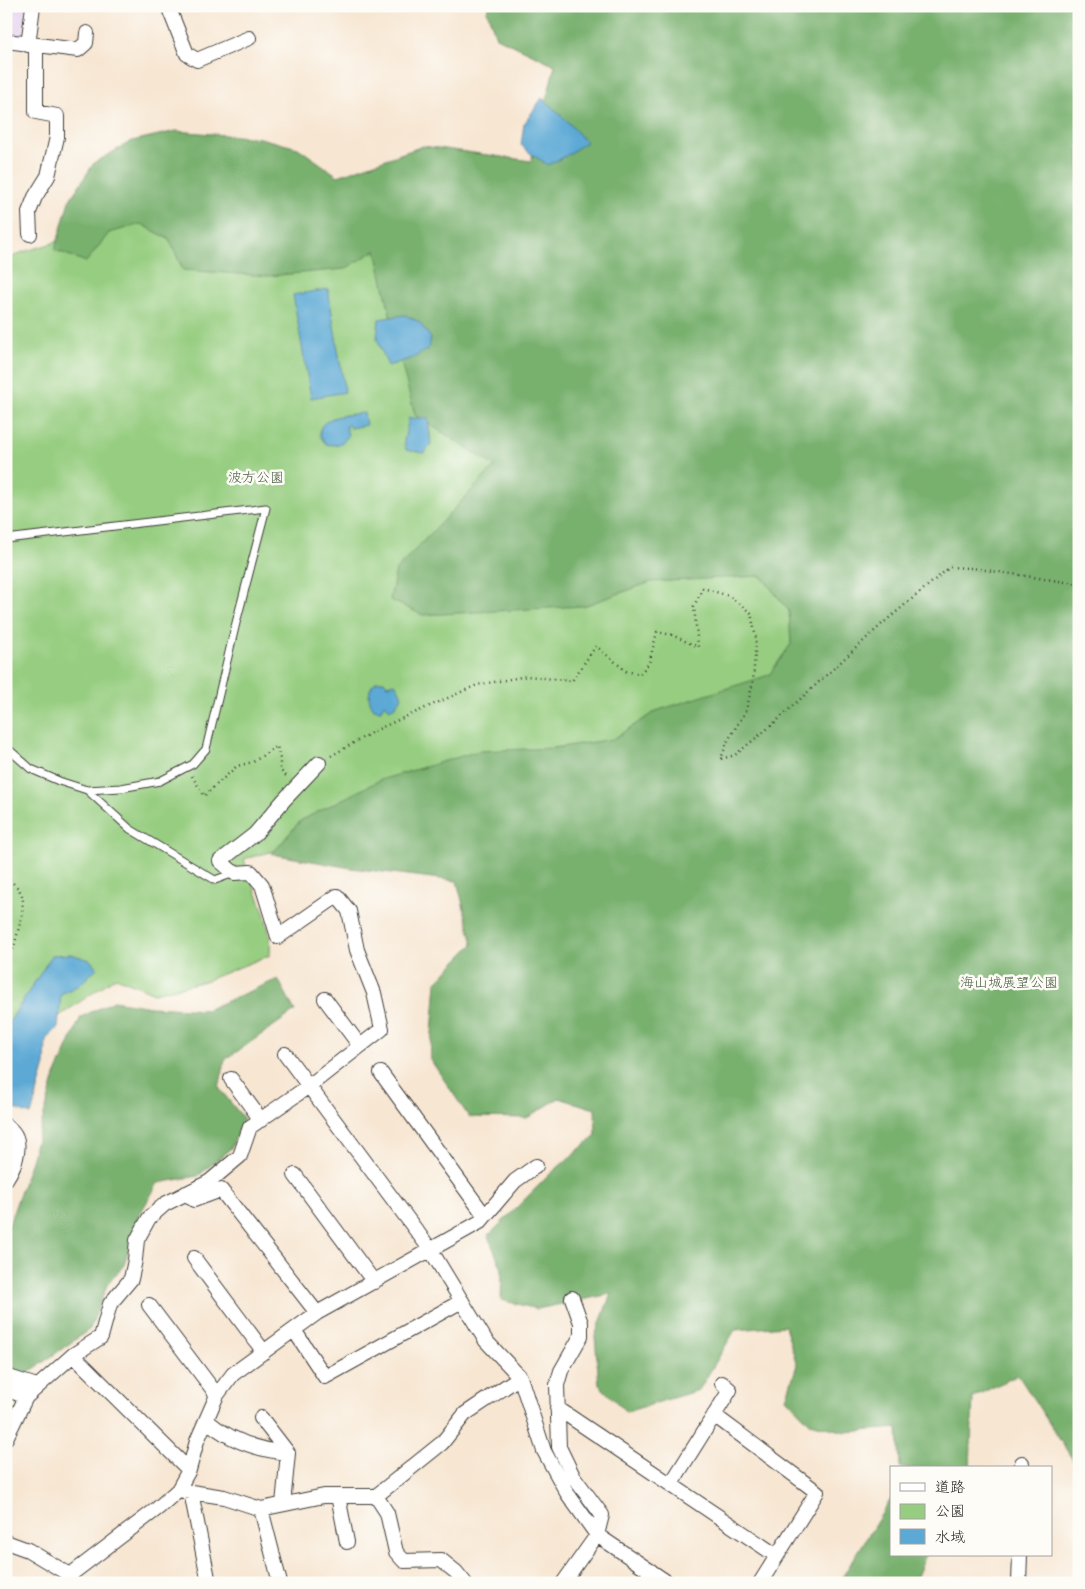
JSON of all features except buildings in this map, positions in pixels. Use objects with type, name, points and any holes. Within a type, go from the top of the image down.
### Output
[{"type":"street","points":[[30,234],[29,212],[48,176],[57,137],[56,116],[36,112],[32,45],[33,6]]},
{"type":"street","points":[[168,6],[187,54],[197,60],[249,38]]},
{"type":"street","points":[[6,42],[78,50],[86,43],[87,33]]},
{"type":"street","points":[[6,1438],[26,1397],[73,1355],[101,1337],[110,1304],[131,1279],[137,1240],[149,1218],[165,1204],[209,1182],[240,1156],[250,1127],[309,1086],[382,1029],[374,993],[357,950],[349,911],[337,896],[278,937],[262,885],[251,872],[234,873],[220,862],[255,834],[319,763]]},
{"type":"street","points":[[325,999],[360,1046]]},
{"type":"street","points":[[285,1054],[430,1249],[486,1341],[520,1377],[544,1451],[567,1494],[597,1535],[647,1577],[668,1583]]},
{"type":"street","points":[[381,1073],[486,1216]]},
{"type":"street","points":[[231,1079],[261,1120]]},
{"type":"street","points":[[6,1126],[19,1144],[14,1167],[6,1180]]},
{"type":"street","points":[[209,1583],[185,1491],[188,1470],[206,1420],[217,1395],[233,1374],[317,1313],[480,1222],[515,1181],[536,1166]]},
{"type":"street","points":[[296,1175],[374,1282]]},
{"type":"street","points":[[186,1193],[194,1200],[221,1190],[317,1313]]},
{"type":"street","points":[[194,1258],[264,1352]]},
{"type":"street","points":[[563,1583],[597,1535],[602,1515],[573,1476],[559,1447],[556,1385],[561,1371],[581,1336],[580,1323],[572,1298]]},
{"type":"street","points":[[294,1330],[325,1377],[462,1301]]},
{"type":"street","points":[[149,1305],[217,1395]]},
{"type":"street","points":[[73,1355],[188,1470]]},
{"type":"street","points":[[6,1376],[37,1386]]},
{"type":"street","points":[[6,1542],[28,1550],[71,1579],[158,1508],[185,1491],[224,1497],[262,1509],[324,1496],[376,1496],[442,1443],[465,1414],[520,1377]]},
{"type":"street","points":[[671,1484],[730,1390],[722,1383]]},
{"type":"street","points":[[6,1389],[26,1397]]},
{"type":"street","points":[[558,1408],[777,1556]]},
{"type":"street","points":[[714,1415],[817,1492],[760,1583]]},
{"type":"street","points":[[261,1418],[288,1453],[283,1504]]},
{"type":"street","points":[[206,1420],[220,1432],[263,1450],[288,1453]]},
{"type":"street","points":[[338,1496],[347,1542]]},
{"type":"street","points":[[376,1496],[387,1513],[396,1552],[404,1561],[441,1560],[456,1572],[465,1583]]},
{"type":"street","points":[[262,1509],[280,1583]]},
{"type":"street","points":[[1019,1583],[1020,1556]]},
{"type":"lane","points":[[6,539],[266,508],[206,750],[193,764],[160,782],[121,788],[87,790],[31,769],[6,747]]},
{"type":"lane","points":[[87,790],[130,829],[215,880],[234,873]]},
{"type":"path","points":[[319,763],[376,730],[477,685],[527,676],[572,681],[596,646],[626,671],[640,674],[649,663],[657,632],[672,635],[698,647],[694,606],[704,588],[729,596],[751,613],[756,638],[753,682],[746,711],[727,742],[721,759],[735,755],[772,726],[882,624],[950,567],[972,568],[1079,584]]},
{"type":"path","points":[[192,775],[204,796],[237,766],[253,762],[276,746],[280,759],[280,770],[296,787]]},
{"type":"path","points":[[6,876],[19,889],[23,898],[22,915],[14,947],[6,957]]},
{"type":"shaded area","points":[[6,6],[26,6],[23,37],[6,34]]},
{"type":"green space","name":"海山城展望公園","points":[[489,6],[1079,6],[1079,1508],[1073,1460],[1018,1375],[973,1397],[970,1466],[900,1466],[898,1428],[846,1432],[810,1423],[786,1398],[797,1365],[785,1326],[735,1330],[699,1390],[626,1412],[599,1385],[595,1336],[611,1294],[537,1309],[501,1300],[502,1269],[488,1236],[549,1175],[596,1135],[595,1109],[559,1098],[527,1118],[469,1117],[430,1059],[436,982],[473,944],[457,881],[351,868],[272,854],[300,821],[380,780],[479,751],[554,748],[613,739],[656,711],[769,675],[791,644],[789,611],[761,576],[651,582],[584,606],[423,615],[390,600],[396,570],[495,466],[415,415],[398,351],[376,250],[345,269],[268,276],[183,270],[169,239],[141,224],[109,233],[86,262],[55,250],[69,201],[94,163],[132,141],[176,131],[260,138],[298,148],[338,176],[423,146],[531,161],[555,65],[496,37],[487,11]]},
{"type":"green space","name":"波方公園","points":[[183,204],[394,225],[785,551],[928,676],[244,859],[262,906],[270,942],[270,955],[205,981],[154,993],[116,977],[55,1019],[6,1090],[6,260],[23,252]]},
{"type":"green space","points":[[278,979],[295,1011],[225,1060],[219,1088],[244,1119],[231,1148],[198,1176],[158,1183],[138,1217],[124,1265],[107,1285],[90,1329],[21,1378],[6,1367],[6,1233],[31,1161],[55,1076],[81,1017],[114,1001],[151,1007],[206,1010]]},
{"type":"green space","points":[[890,1501],[890,1556],[926,1556],[914,1583],[855,1583],[843,1576]]},
{"type":"water","points":[[542,98],[586,142],[566,156],[548,165],[521,145],[524,124]]},
{"type":"water","points":[[328,289],[345,392],[311,398],[293,295]]},
{"type":"water","points":[[405,315],[419,322],[431,338],[429,348],[413,358],[388,366],[377,339],[379,319]]},
{"type":"water","points":[[364,413],[366,425],[350,428],[348,424],[346,426],[348,436],[341,443],[335,445],[326,444],[320,436],[320,429],[328,420],[339,416]]},
{"type":"water","points":[[409,418],[428,418],[431,444],[424,453],[406,450],[404,441]]},
{"type":"water","points":[[377,681],[384,681],[387,685],[395,683],[400,691],[402,697],[390,709],[384,704],[381,710],[374,709],[372,706],[369,694],[371,687]]},
{"type":"water","points":[[71,954],[90,960],[97,968],[79,985],[61,994],[58,1028],[46,1039],[45,1065],[31,1115],[6,1106],[6,1027],[52,955]]}]
